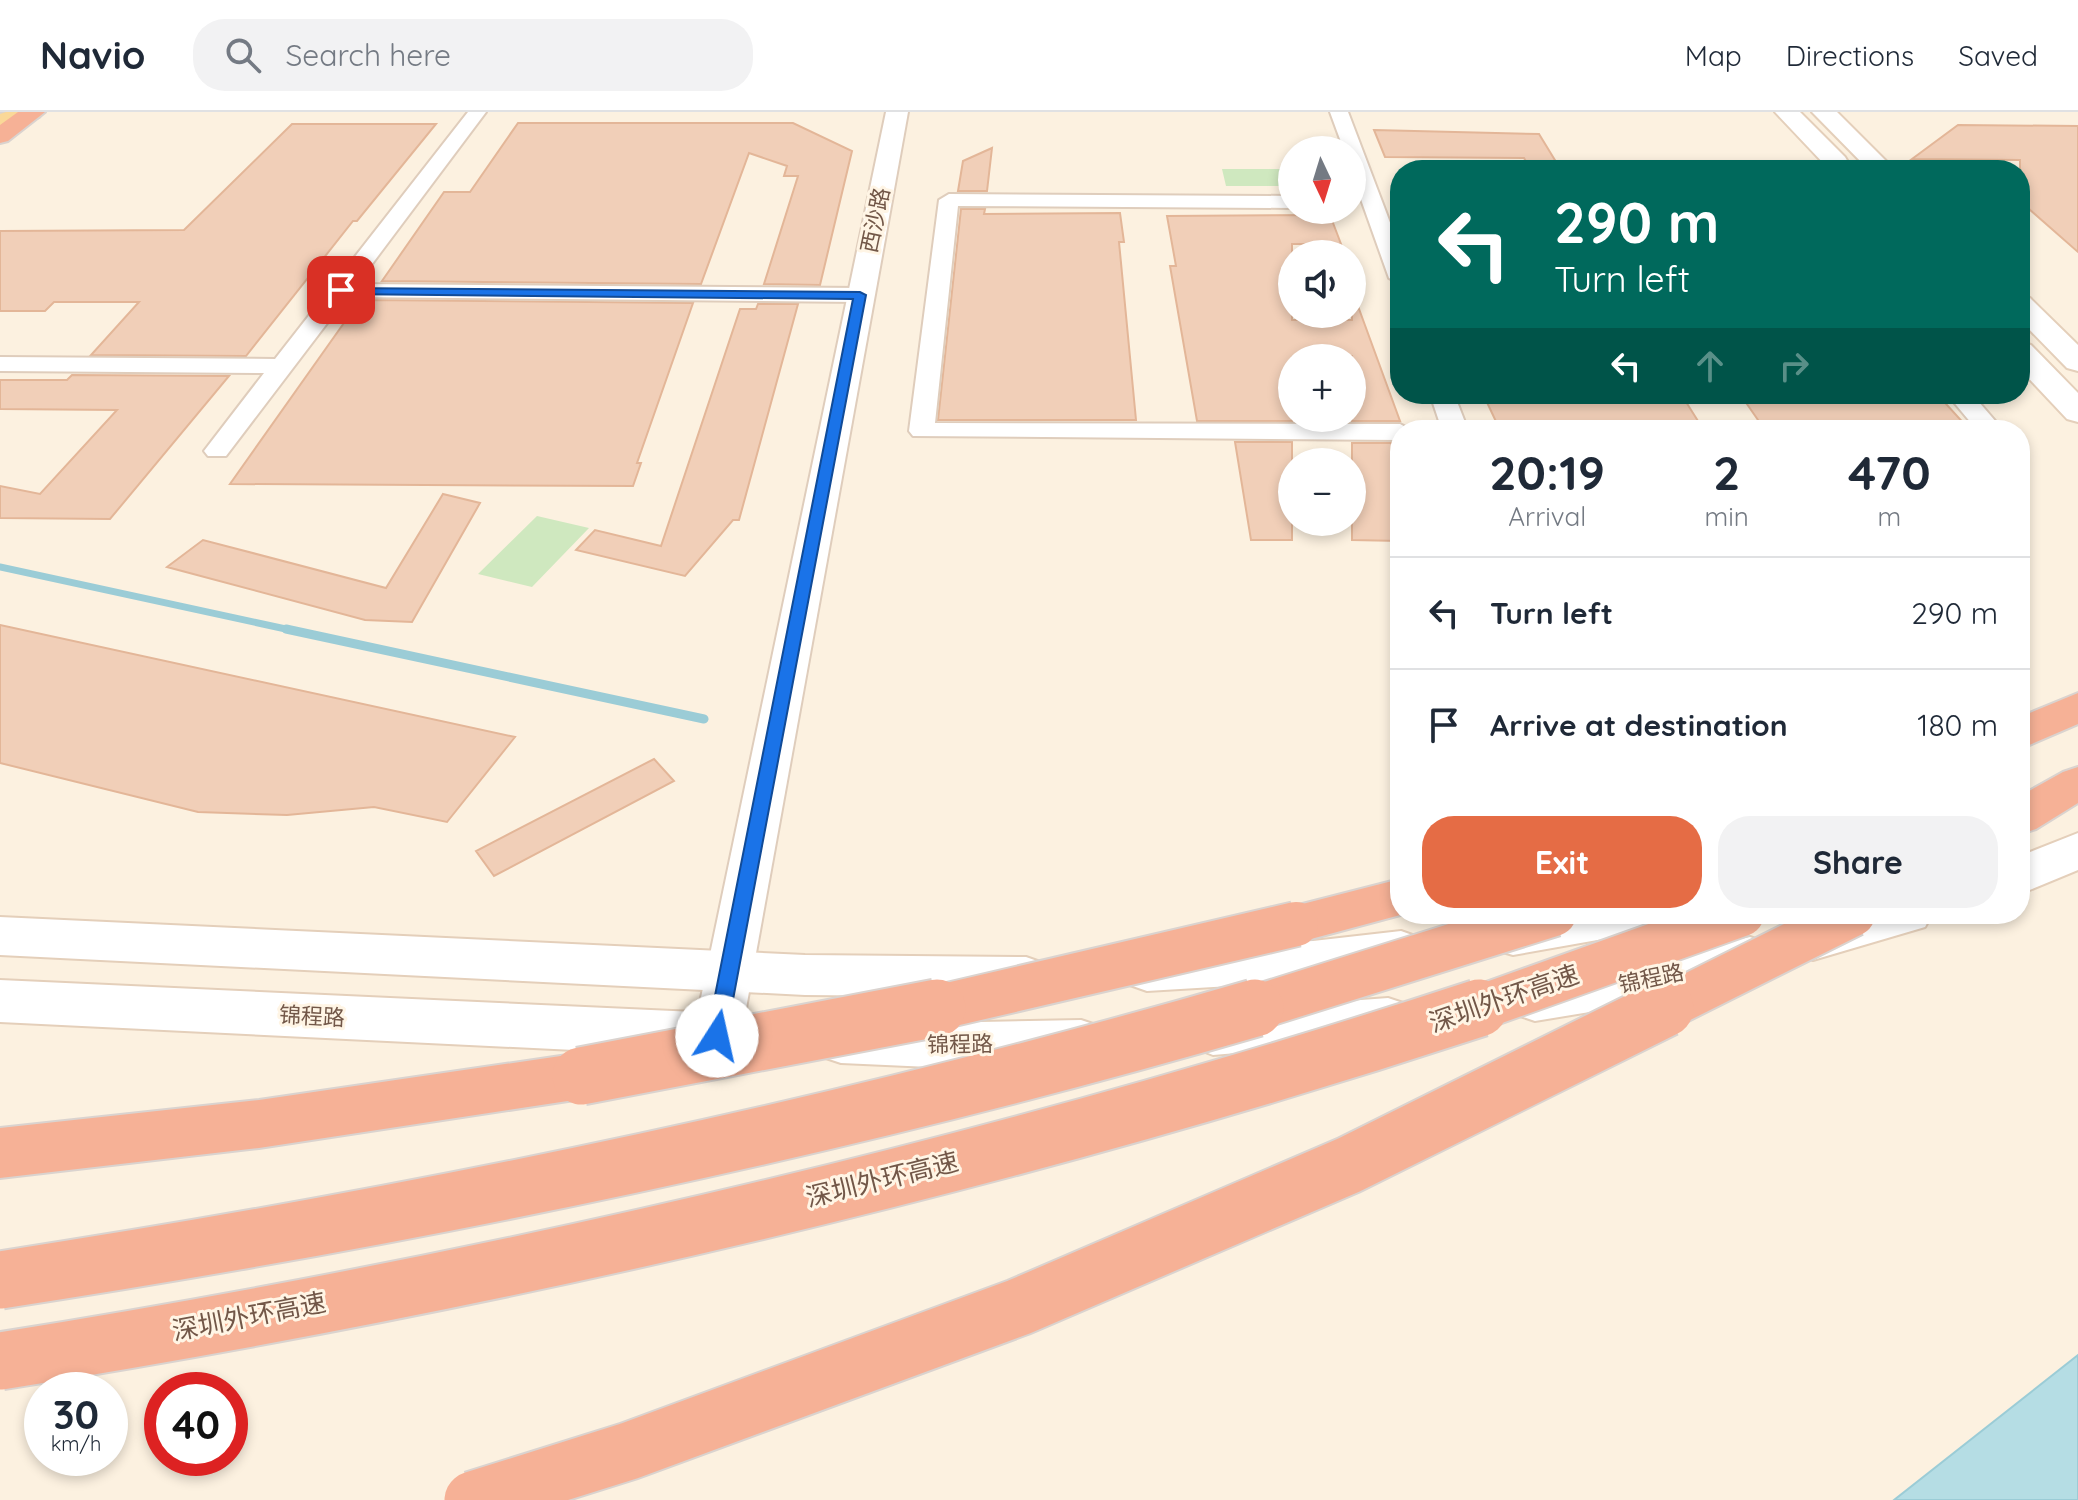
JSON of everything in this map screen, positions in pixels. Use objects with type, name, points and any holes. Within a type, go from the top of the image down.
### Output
[{"type":"highway","points":[[0,136],[32,112]]},
{"type":"highway","points":[[2030,714],[2078,698]]},
{"type":"highway","points":[[2030,729],[2078,707]]},
{"type":"highway","points":[[2030,811],[2078,783]]},
{"type":"highway","points":[[0,1153],[422,1102],[736,1049],[1028,990],[1390,900]]},
{"type":"highway","points":[[0,1280],[289,1232],[739,1140],[1142,1039],[1339,983],[1523,924]]},
{"type":"highway","name":"深圳外环高速","points":[[0,1361],[275,1312],[518,1264],[994,1150],[1358,1046],[1532,990],[1714,924]]},
{"type":"highway","points":[[473,1500],[629,1451],[1047,1295],[1349,1165],[1833,924]]},
{"type":"highway","points":[[0,1386],[275,1312]]},
{"type":"main road","points":[[0,121],[32,112]]},
{"type":"main road","points":[[1787,112],[1834,160]]},
{"type":"main road","points":[[1824,112],[1873,160]]},
{"type":"main road","points":[[2030,314],[2078,362]]},
{"type":"main road","points":[[2030,362],[2078,412]]},
{"type":"main road","points":[[2030,796],[2078,774]]},
{"type":"main road","points":[[2030,872],[2078,850]]},
{"type":"main road","points":[[0,936],[936,978],[1074,976],[1313,961],[1453,946],[1580,924]]},
{"type":"main road","name":"锦程路","points":[[0,1001],[930,1045],[1079,1042],[1332,1025],[1482,1008],[1620,986],[1750,957],[1871,924]]},
{"type":"street","points":[[217,451],[477,112]]},
{"type":"street","name":"西沙路","points":[[717,1036],[897,112]]},
{"type":"street","points":[[1339,112],[1345,136]]},
{"type":"street","points":[[1278,202],[949,200],[922,431],[1390,432]]},
{"type":"street","points":[[1366,202],[1390,203]]},
{"type":"street","points":[[1366,210],[1390,258]]},
{"type":"street","points":[[341,290],[860,295]]},
{"type":"street","points":[[0,364],[282,366]]},
{"type":"street","points":[[1968,404],[1981,420]]},
{"type":"green space","points":[[1222,169],[1278,169],[1278,186],[1226,186]]},
{"type":"green space","points":[[537,516],[589,528],[532,587],[478,574]]},
{"type":"water","points":[[2078,1355],[2078,1500],[1894,1500]]},
{"type":"building","points":[[518,123],[793,123],[852,151],[820,285],[764,284],[798,176],[784,176],[787,166],[749,153],[701,284],[382,281],[444,192],[470,192]]},
{"type":"building","points":[[292,124],[436,124],[357,221],[353,221],[246,356],[91,355],[139,302],[54,302],[45,311],[0,311],[0,231],[184,230]]},
{"type":"building","points":[[1958,125],[2078,126],[2078,252],[2030,210],[2030,160],[1912,159]]},
{"type":"building","points":[[1374,130],[1539,134],[1555,160],[1524,158],[1385,157]]},
{"type":"building","points":[[992,148],[987,191],[958,191],[963,161]]},
{"type":"building","points":[[961,209],[985,209],[984,214],[1120,213],[1124,242],[1119,242],[1136,420],[938,420]]},
{"type":"building","points":[[1278,215],[1278,224],[1333,224],[1339,240],[1278,240],[1278,328],[1366,328],[1390,394],[1390,404],[1394,404],[1400,420],[1366,421],[1366,344],[1278,344],[1278,421],[1197,421],[1170,266],[1176,266],[1167,216]]},
{"type":"building","points":[[368,300],[693,303],[637,463],[641,463],[633,486],[230,484],[356,306],[364,306]]},
{"type":"building","points":[[758,304],[798,304],[739,520],[733,520],[685,576],[576,550],[595,530],[661,546],[740,309],[756,309]]},
{"type":"building","points":[[72,375],[229,376],[110,519],[0,518],[0,486],[40,494],[117,410],[0,409],[0,380],[67,380]]},
{"type":"building","points":[[1488,404],[1687,404],[1697,420],[1495,420]]},
{"type":"building","points":[[1747,404],[1946,404],[1961,420],[1758,420]]},
{"type":"building","points":[[1235,442],[1292,442],[1292,448],[1278,448],[1278,536],[1292,536],[1292,540],[1251,540]]},
{"type":"building","points":[[1352,443],[1390,443],[1390,541],[1352,540],[1352,536],[1366,536],[1366,448],[1352,448]]},
{"type":"building","points":[[443,494],[480,503],[412,622],[365,620],[167,567],[203,540],[386,588]]},
{"type":"building","points":[[0,625],[515,737],[447,822],[374,807],[287,815],[198,812],[0,763]]},
{"type":"building","points":[[654,759],[674,781],[494,876],[476,851]]},
{"type":"waterway","points":[[0,567],[295,631]]},
{"type":"waterway","points":[[286,629],[704,719]]},
{"type":"route","points":[[341,290],[860,295],[717,1036]]}]
